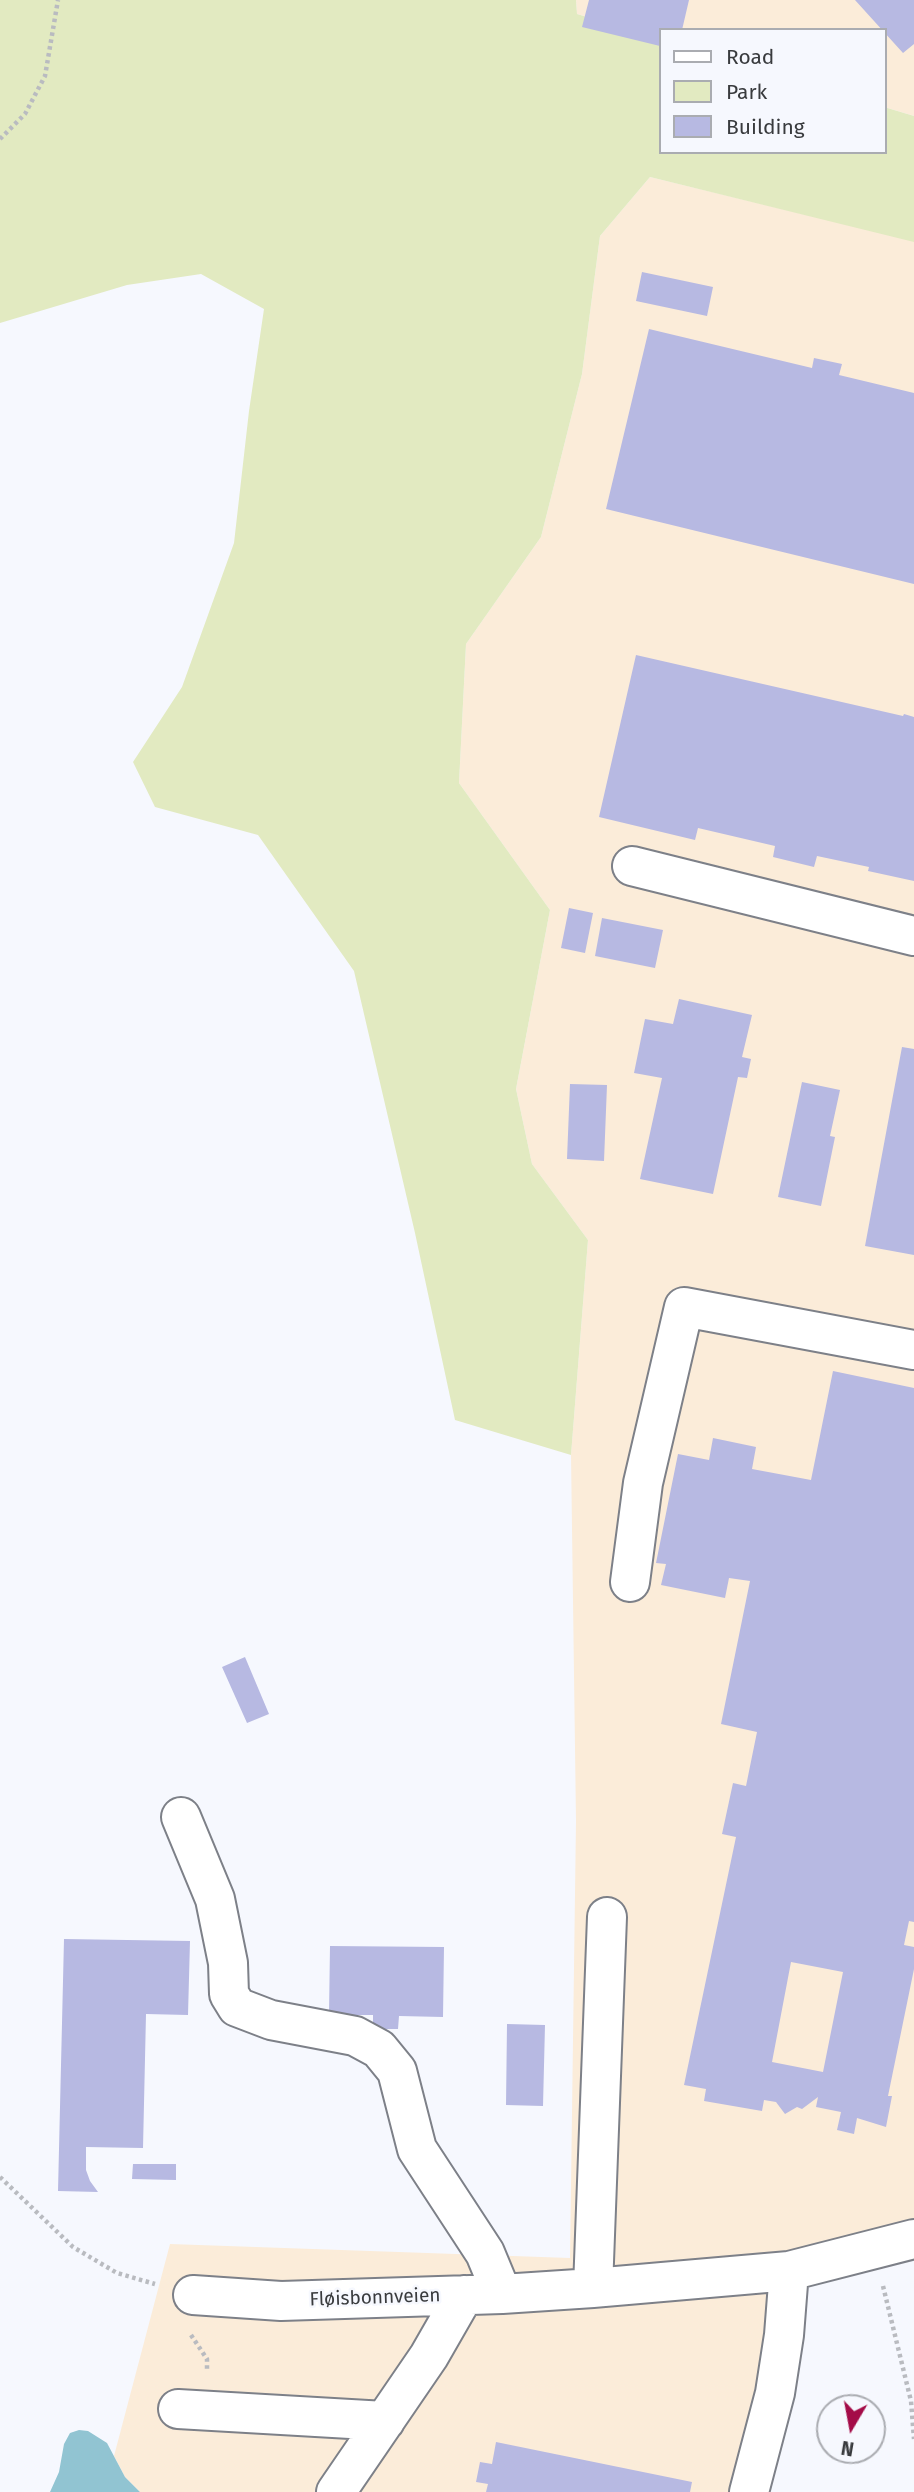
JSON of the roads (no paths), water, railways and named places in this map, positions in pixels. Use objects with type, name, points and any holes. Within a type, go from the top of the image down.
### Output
[{"type":"street","points":[[632,866],[914,936]]},
{"type":"street","points":[[630,1582],[643,1483],[684,1307],[914,1350]]},
{"type":"street","points":[[181,1816],[215,1899],[228,1964],[229,1994],[237,2007],[271,2020],[355,2036],[379,2049],[397,2071],[417,2149],[485,2253],[502,2294]]},
{"type":"street","points":[[593,2288],[607,1917]]},
{"type":"street","name":"Fløisbonnveien","points":[[190,2312],[281,2301],[502,2294],[789,2271],[914,2239]]},
{"type":"street","points":[[749,2492],[775,2393],[784,2335],[789,2271]]},
{"type":"street","points":[[336,2492],[429,2356],[464,2295]]},
{"type":"street","points":[[192,2410],[384,2421]]},
{"type":"water","points":[[88,2431],[107,2443],[125,2477],[140,2492],[50,2492],[59,2472],[64,2444],[70,2433]]}]
